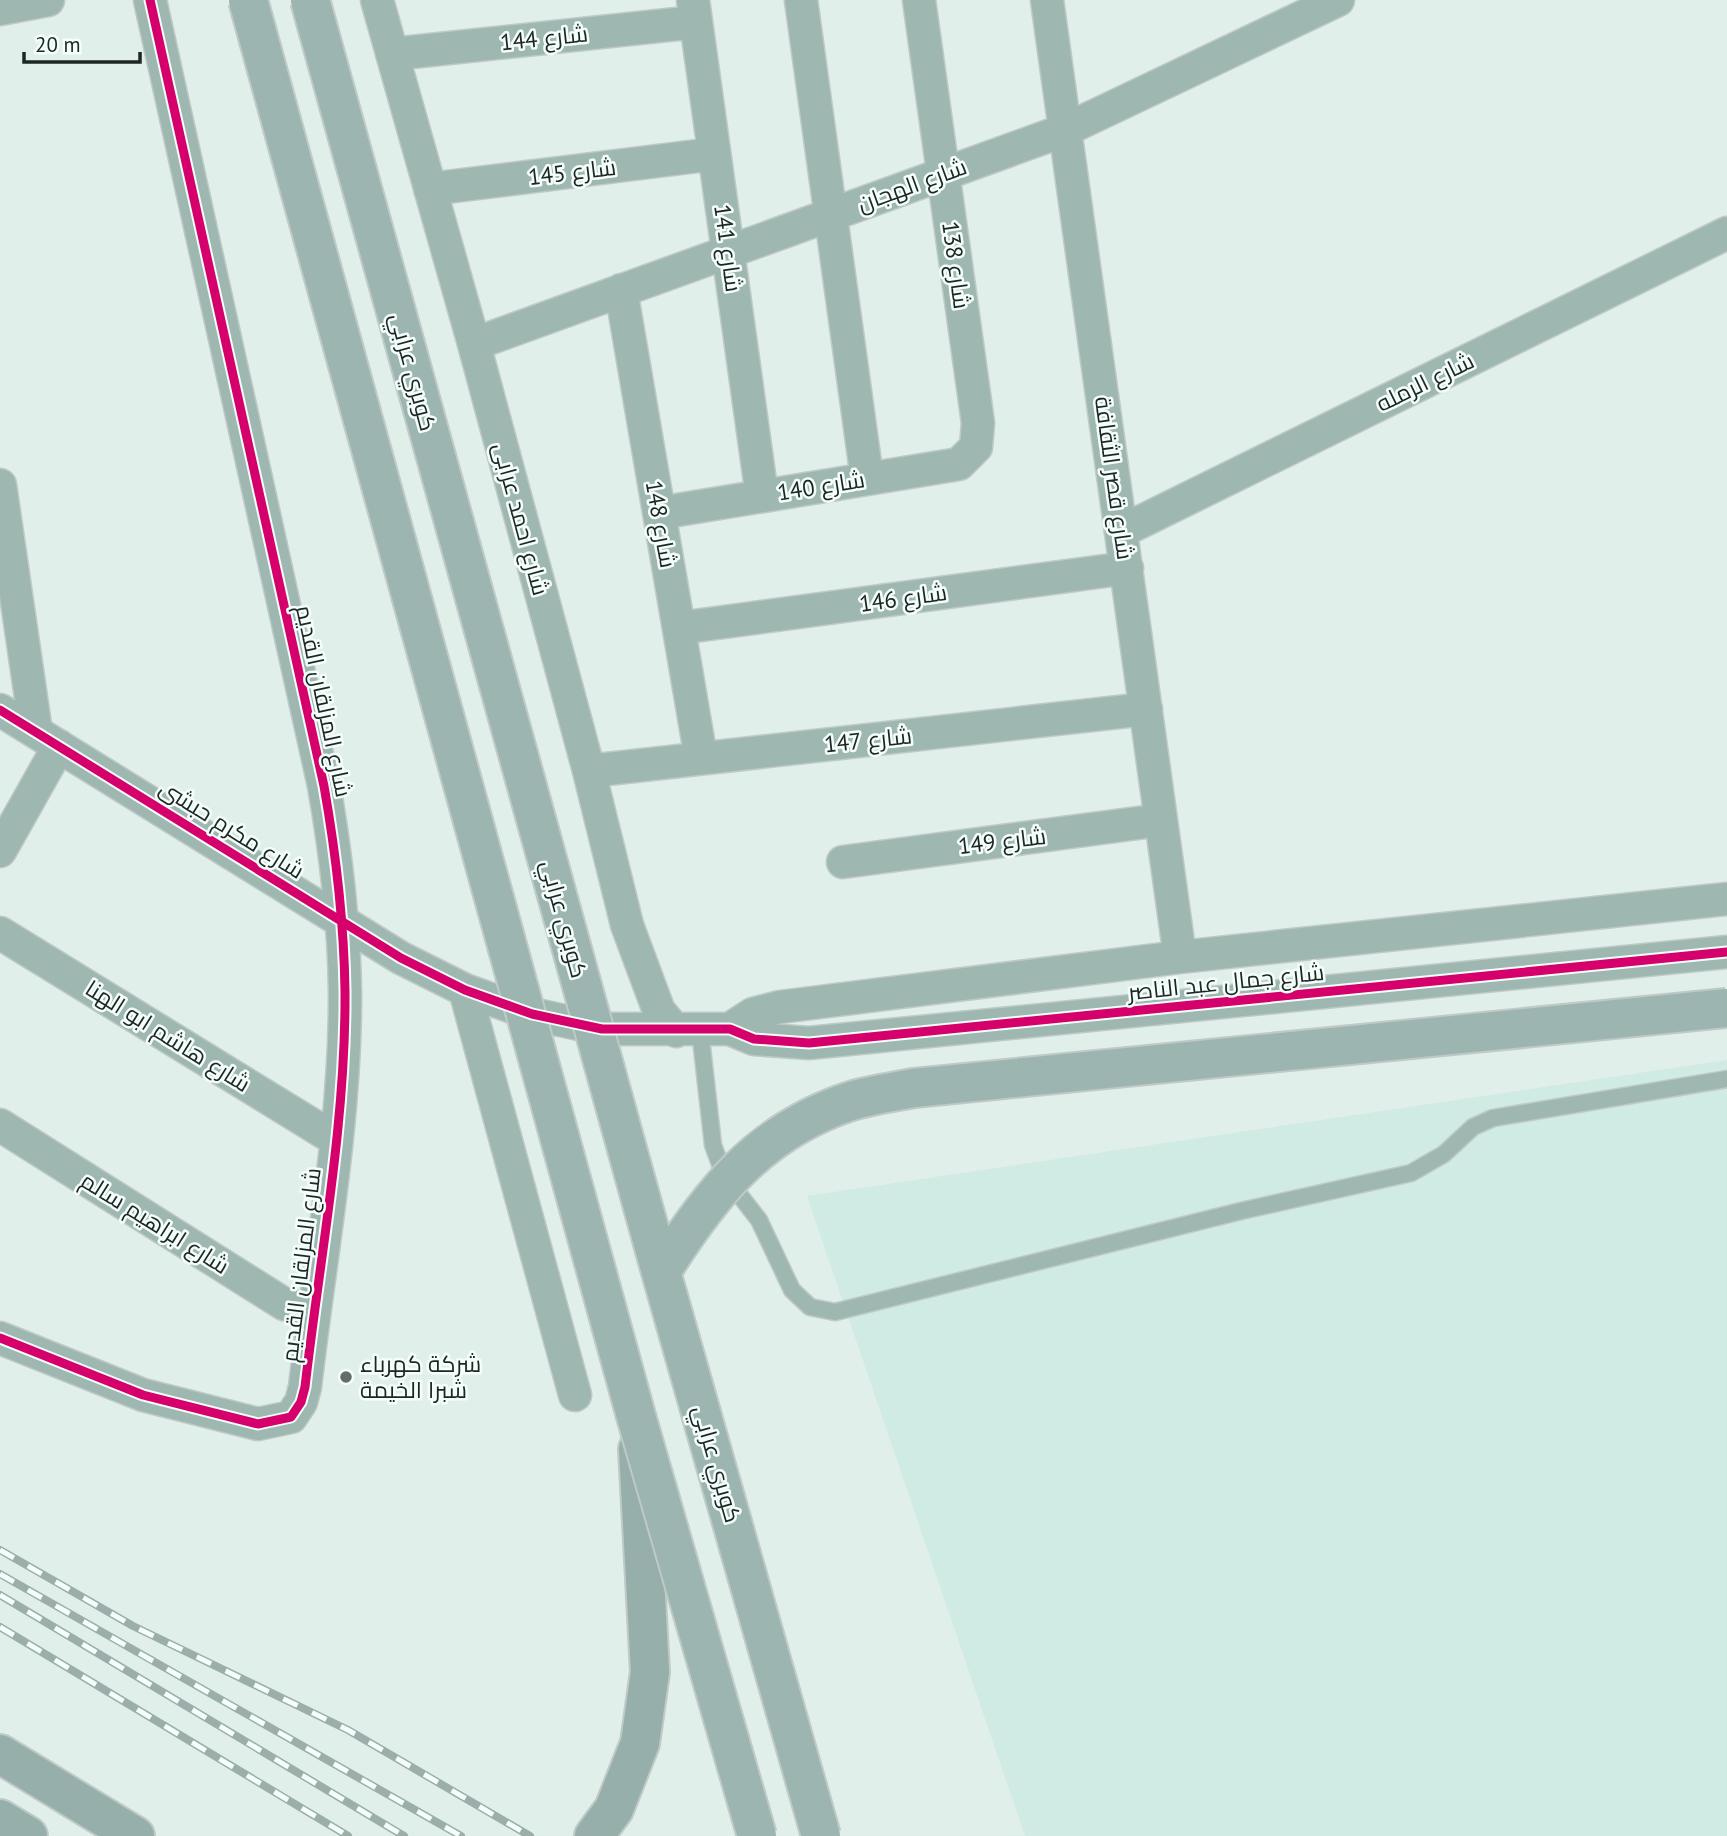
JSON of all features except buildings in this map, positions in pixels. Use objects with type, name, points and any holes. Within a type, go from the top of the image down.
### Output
[{"type":"main road","points":[[248,0],[636,1416],[757,1836]]},
{"type":"main road","name":"كوبري عرابي","points":[[310,0],[661,1272],[821,1836]]},
{"type":"main road","points":[[661,1272],[697,1214],[740,1166],[792,1127],[851,1101],[914,1088],[1727,1008]]},
{"type":"main road","points":[[594,1836],[614,1809],[640,1743],[650,1672],[636,1416]]},
{"type":"main road","points":[[0,1754],[135,1836]]},
{"type":"main road","points":[[0,1819],[28,1836]]},
{"type":"street","points":[[0,9],[48,0]]},
{"type":"street","name":"شارع احمد عرابى","points":[[377,0],[474,344],[589,771],[635,954],[659,1010],[702,1030]]},
{"type":"street","points":[[801,0],[867,478]]},
{"type":"street","name":"شارع 138","points":[[919,0],[979,435],[976,447]]},
{"type":"street","name":"شارع قصر الثقافة","points":[[1048,0],[1180,957]]},
{"type":"street","name":"شارع الهجان","points":[[474,344],[1065,130],[1338,0]]},
{"type":"street","name":"شارع المزلقان القديم","points":[[0,1338],[143,1395],[258,1424],[291,1417],[301,1402],[305,1387],[335,1139],[343,1066],[342,920],[324,786],[154,1]]},
{"type":"street","name":"شارع 144","points":[[392,54],[694,11]]},
{"type":"street","name":"شارع 141","points":[[694,11],[762,496]]},
{"type":"street","name":"شارع 145","points":[[430,189],[714,154]]},
{"type":"street","name":"شارع الرمله","points":[[1122,531],[1727,233]]},
{"type":"street","name":"شارع 148","points":[[621,290],[701,758]]},
{"type":"street","name":"شارع 140","points":[[659,513],[958,464],[976,447]]},
{"type":"street","points":[[0,851],[47,739],[1,495]]},
{"type":"street","name":"شارع 146","points":[[679,628],[1127,568]]},
{"type":"street","name":"شارع 147","points":[[589,771],[1146,709]]},
{"type":"street","name":"شارع مكرم حبشى","points":[[0,710],[401,958],[466,990],[532,1014],[602,1029],[702,1030]]},
{"type":"street","name":"شارع 149","points":[[843,862],[1161,820]]},
{"type":"street","name":"شارع جمال عبد الناصر","points":[[702,1030],[780,1007],[1180,957],[1727,899]]},
{"type":"street","name":"شارع هاشم ابو الهنا","points":[[0,933],[335,1139]]},
{"type":"street","name":"شارع جمال عبد الناصر","points":[[702,1030],[754,1039],[809,1043],[1727,952]]},
{"type":"street","points":[[466,990],[575,1395]]},
{"type":"street","name":"شارع ابراهيم سالم","points":[[0,1125],[285,1304],[299,1308],[314,1306]]},
{"type":"lane","points":[[702,1030],[713,1146],[724,1175],[759,1220],[792,1290],[810,1307],[835,1312],[1241,1211],[1411,1173],[1444,1154],[1473,1127],[1493,1118],[1727,1079]]},
{"type":"shaded area","points":[[1727,1060],[1727,1836],[1025,1836],[807,1196]]},
{"type":"railway","points":[[0,1550],[133,1626],[348,1730],[530,1836]]},
{"type":"railway","points":[[0,1574],[461,1836]]},
{"type":"railway","points":[[0,1595],[404,1836]]},
{"type":"railway","points":[[0,1627],[348,1836]]},
{"type":"cycle path","points":[[0,1338],[143,1395],[258,1424],[291,1417],[301,1402],[305,1387],[337,1140],[345,991],[336,863],[324,786],[150,0]]},
{"type":"cycle path","points":[[0,710],[401,958],[465,990],[532,1014],[602,1029],[730,1029],[754,1039],[809,1043],[1727,952]]},
{"type":"place","name":"شركة كهرباء شبرا الخيمة","points":[[346,1377]]}]
